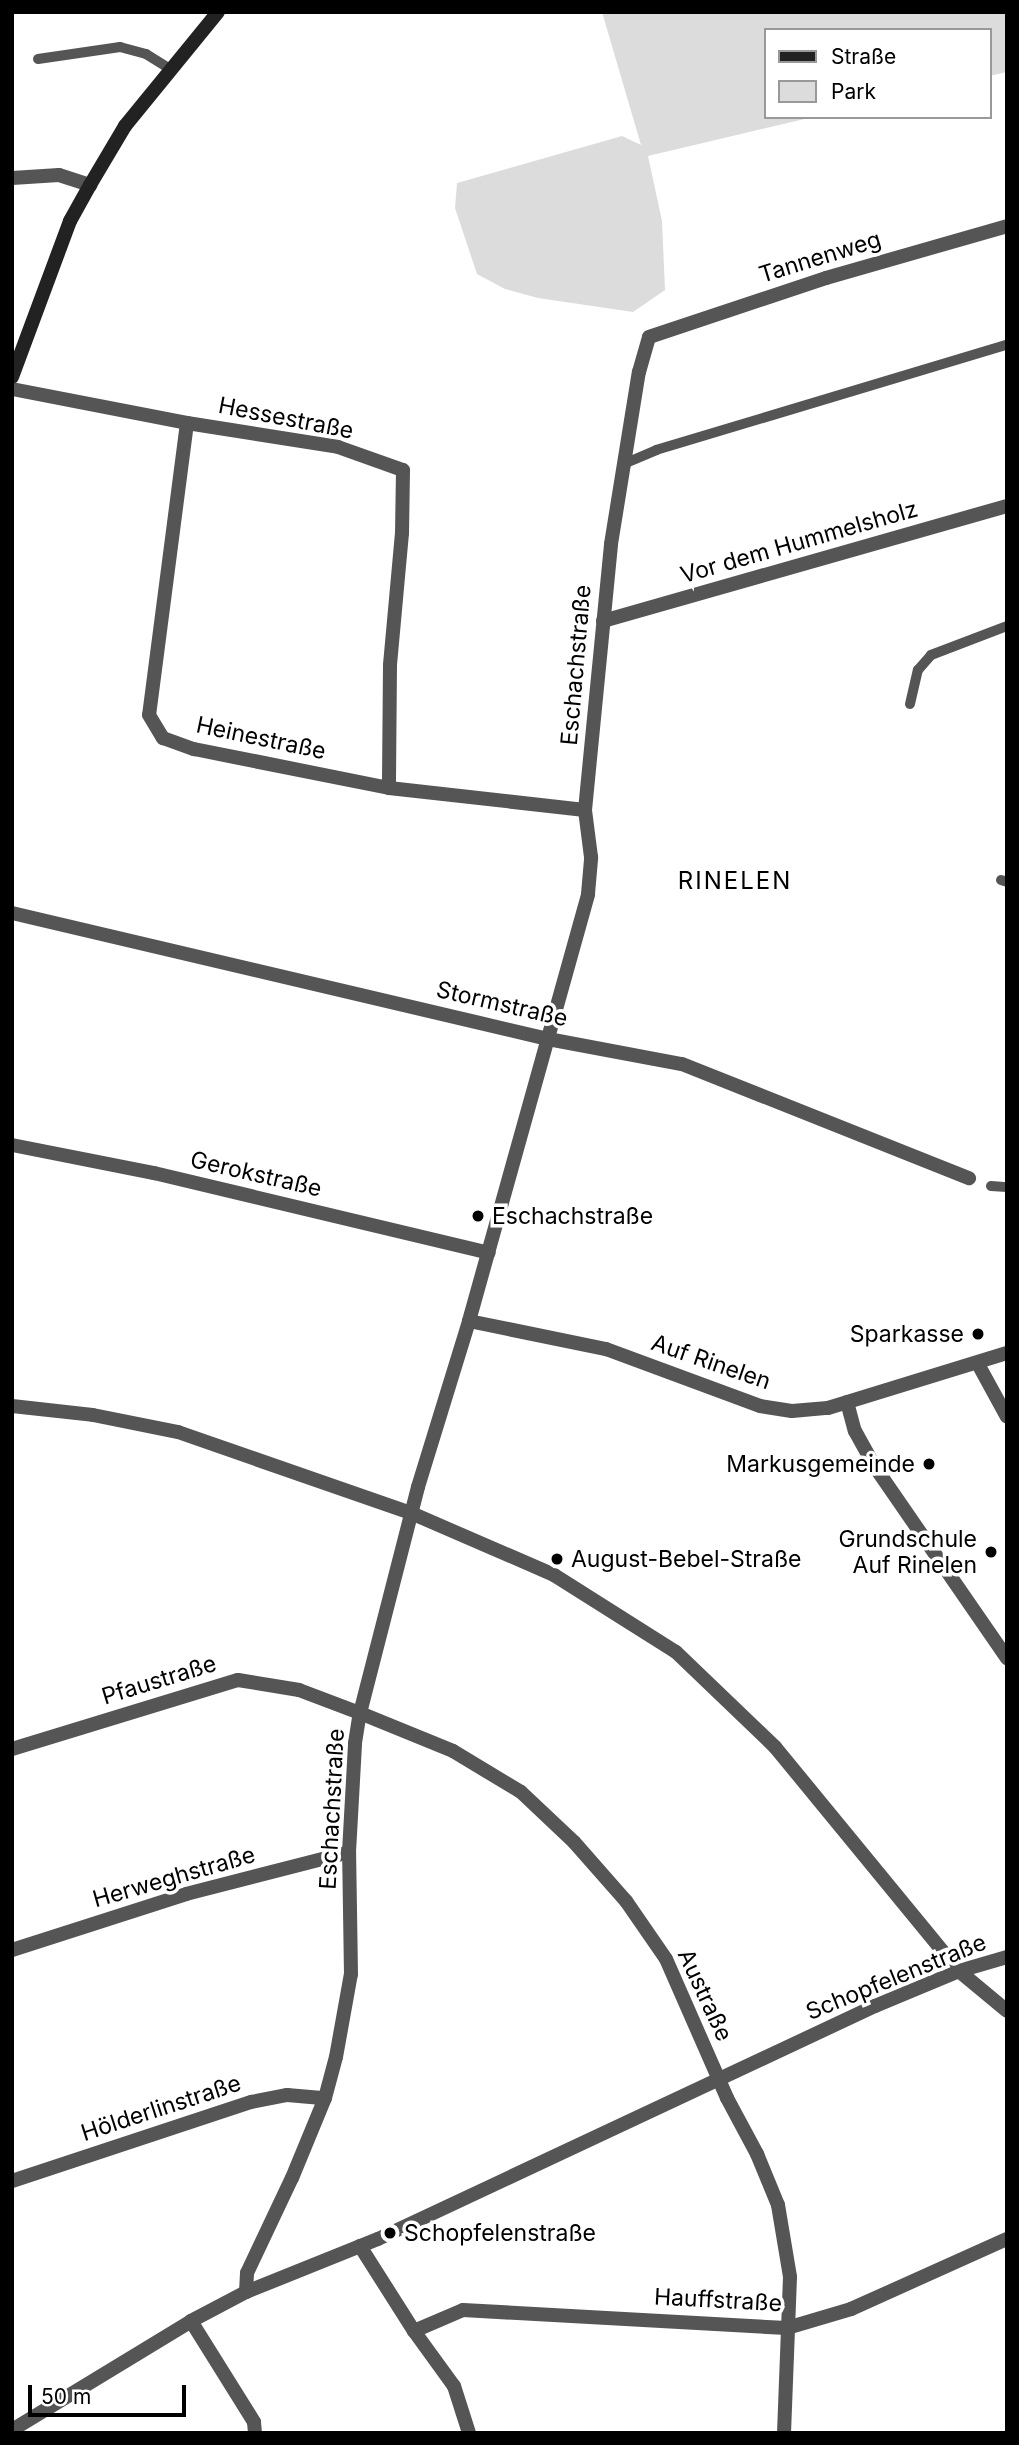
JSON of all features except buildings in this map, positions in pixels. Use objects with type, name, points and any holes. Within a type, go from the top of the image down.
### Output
[{"type":"main road","points":[[12,377],[70,221],[90,185],[125,126],[218,12]]},
{"type":"street","points":[[12,178],[59,174],[90,185]]},
{"type":"street","name":"Tannenweg","points":[[649,337],[826,278],[1007,226]]},
{"type":"street","name":"Eschachstraße","points":[[246,2292],[247,2273],[326,2098],[351,1974],[349,1852],[355,1743],[360,1713],[411,1513],[470,1321],[587,894],[591,857],[585,810],[611,544],[639,372],[649,337]]},
{"type":"street","name":"Hessestraße","points":[[12,388],[187,423],[338,447],[403,470],[402,533],[390,665],[388,788]]},
{"type":"street","name":"Heinestraße","points":[[187,423],[149,715],[163,737],[194,749],[388,788],[585,810]]},
{"type":"street","name":"Vor dem Hummelsholz","points":[[603,621],[1007,506]]},
{"type":"street","name":"Stormstraße","points":[[12,913],[548,1039],[682,1064],[969,1178]]},
{"type":"street","name":"Gerokstraße","points":[[12,1144],[154,1173],[489,1253]]},
{"type":"street","name":"Auf Rinelen","points":[[470,1321],[606,1349],[760,1406],[792,1411],[847,1402],[1007,1353]]},
{"type":"street","points":[[978,1364],[1007,1417]]},
{"type":"street","points":[[847,1402],[856,1431],[873,1464],[1007,1658]]},
{"type":"street","points":[[12,1406],[93,1415],[178,1432],[411,1513],[554,1575],[676,1652],[775,1747],[958,1971],[1007,2011]]},
{"type":"street","name":"Pfaustraße","points":[[12,1749],[238,1680],[299,1690],[360,1713]]},
{"type":"street","name":"Austraße","points":[[360,1713],[453,1751],[521,1793],[574,1842],[626,1901],[666,1959],[778,2205],[790,2277],[784,2433]]},
{"type":"street","name":"Herweghstraße","points":[[12,1950],[186,1894],[349,1852]]},
{"type":"street","name":"Schopfelenstraße","points":[[12,2430],[246,2292],[360,2246],[875,2006],[958,1971],[1007,1957]]},
{"type":"street","name":"Hölderlinstraße","points":[[12,2181],[251,2102],[287,2095],[326,2098]]},
{"type":"street","name":"Hauffstraße","points":[[414,2331],[463,2310],[787,2329],[850,2309],[1005,2245]]},
{"type":"street","points":[[360,2246],[414,2331],[454,2386],[469,2433]]},
{"type":"street","points":[[191,2322],[254,2422],[256,2433]]},
{"type":"lane","points":[[38,59],[120,47],[146,54],[170,69]]},
{"type":"lane","points":[[626,463],[656,450],[1007,345]]},
{"type":"lane","points":[[910,704],[918,670],[931,655],[1007,626]]},
{"type":"lane","points":[[991,1186],[1007,1187]]},
{"type":"green space","points":[[602,12],[1007,12],[1007,72],[991,76],[991,28],[764,28],[764,119],[805,119],[648,156],[662,221],[665,290],[633,312],[538,298],[505,289],[477,274],[455,208],[457,183],[622,136],[641,145]]},
{"type":"place","name":"Eschachstraße","points":[[478,1216]]},
{"type":"place","name":"Sparkasse","points":[[978,1334]]},
{"type":"place","name":"Markusgemeinde","points":[[929,1464]]},
{"type":"place","name":"Grundschule Auf Rinelen","points":[[991,1552]]},
{"type":"place","name":"August-Bebel-Straße","points":[[557,1559]]},
{"type":"place","name":"Schopfelenstraße","points":[[390,2233]]},
{"type":"district","name":"RINELEN","points":[[735,881]]}]
